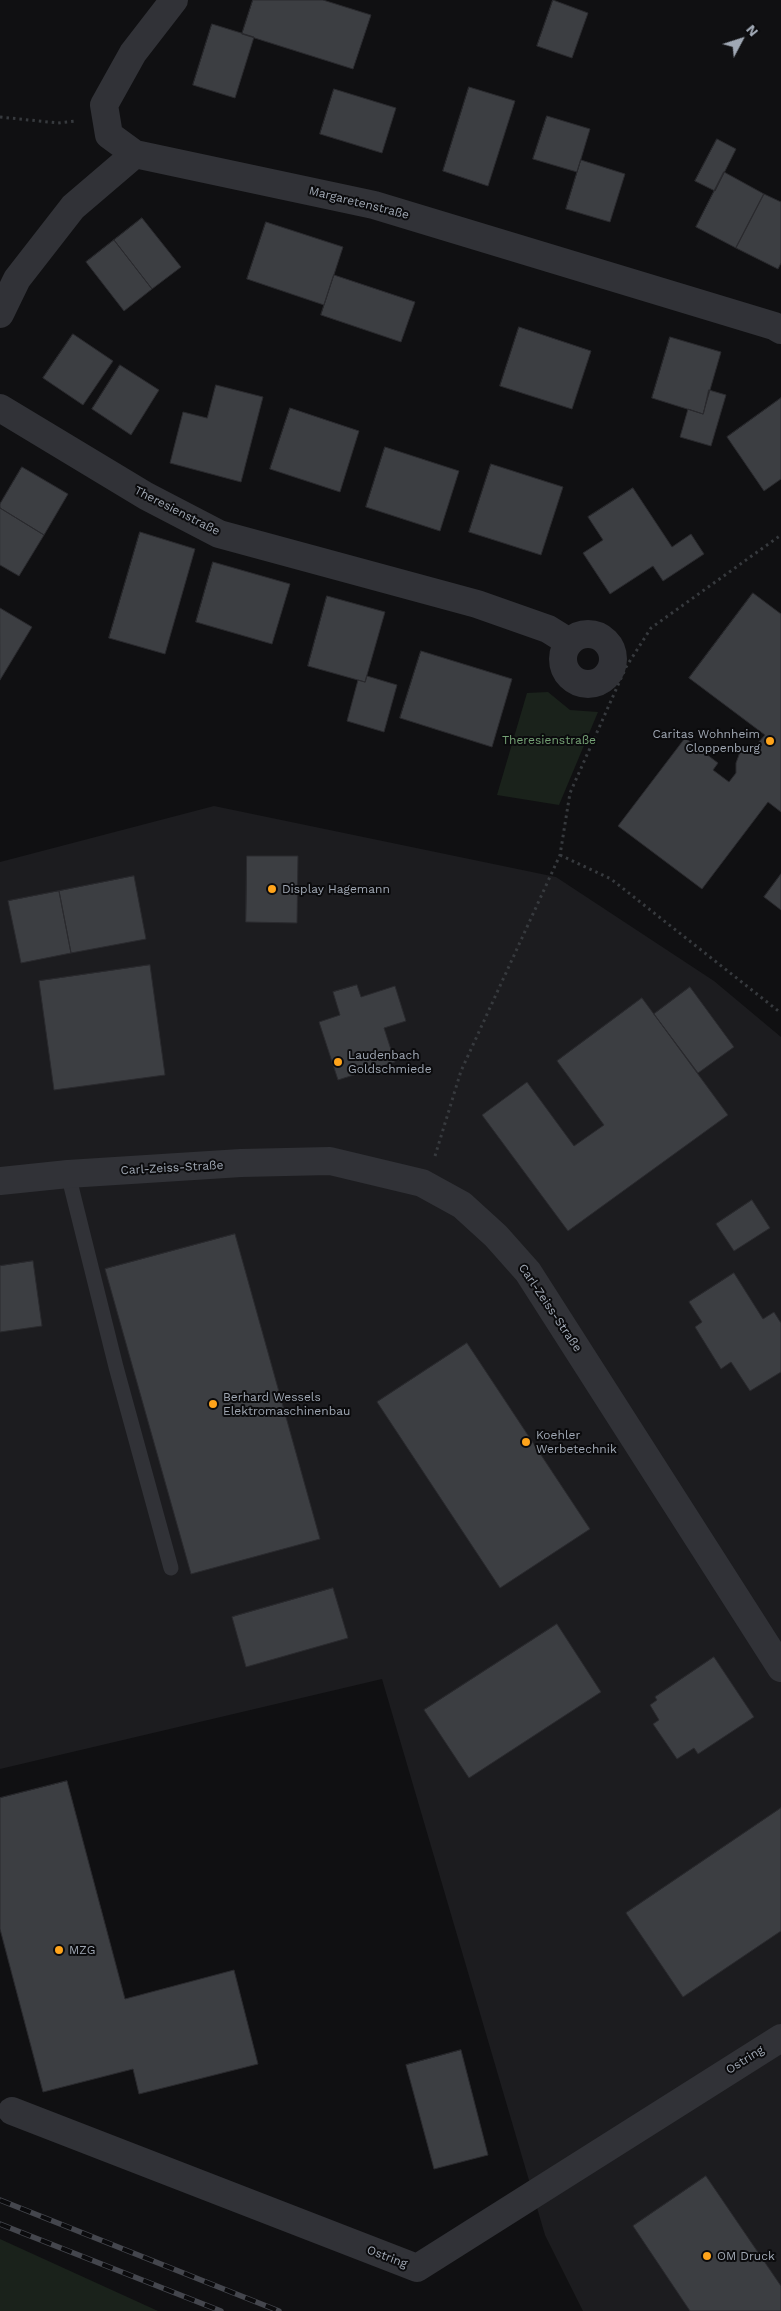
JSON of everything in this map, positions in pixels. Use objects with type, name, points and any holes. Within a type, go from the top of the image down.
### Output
[{"type":"street","points":[[0,314],[17,279],[72,207],[135,154],[109,135],[104,105],[134,53],[174,0]]},
{"type":"street","name":"Margaretenstraße","points":[[135,154],[374,205],[774,326],[781,330]]},
{"type":"street","name":"Theresienstraße","points":[[0,408],[146,496],[219,534],[477,604],[548,629],[569,642]]},
{"type":"street","points":[[584,634],[596,635],[605,641],[620,664],[603,679],[594,684],[584,684],[574,681],[565,672],[562,659],[565,647],[574,638],[584,634]]},
{"type":"street","name":"Carl-Zeiss-Straße","points":[[0,1181],[68,1174],[241,1163],[330,1161],[422,1184],[462,1205],[496,1236],[528,1272],[781,1668]]},
{"type":"street","name":"Ostring","points":[[6,2108],[417,2268],[781,2038]]},
{"type":"lane","points":[[68,1174],[116,1367],[171,1568]]},
{"type":"path","points":[[0,117],[58,123],[106,117]]},
{"type":"path","points":[[422,1184],[434,1160],[462,1071],[560,855],[570,792],[620,664],[650,628],[781,535]]},
{"type":"path","points":[[560,855],[611,879],[781,1013]]},
{"type":"shaded area","points":[[214,806],[556,877],[714,981],[781,1037],[781,2311],[583,2311],[545,2235],[382,1679],[0,1769],[0,862]]},
{"type":"green space","name":"Theresienstraße","points":[[548,692],[570,710],[598,712],[559,805],[497,795],[527,693]]},
{"type":"green space","points":[[0,2239],[158,2311],[0,2311]]},
{"type":"building","points":[[253,0],[323,0],[371,15],[353,69],[242,34]]},
{"type":"building","points":[[553,0],[588,13],[572,58],[537,46]]},
{"type":"building","points":[[212,24],[254,37],[235,98],[193,85]]},
{"type":"building","points":[[469,87],[515,101],[488,186],[443,171]]},
{"type":"building","points":[[334,89],[396,108],[382,153],[320,134]]},
{"type":"building","points":[[547,116],[590,129],[577,172],[533,159]]},
{"type":"building","points":[[717,139],[736,149],[715,191],[695,181]]},
{"type":"building","points":[[581,160],[625,174],[610,222],[566,209]]},
{"type":"building","points":[[724,172],[764,194],[736,248],[696,227]]},
{"type":"building","points":[[764,194],[781,202],[781,263],[778,269],[736,248]]},
{"type":"building","points":[[142,218],[181,267],[152,289],[114,240]]},
{"type":"building","points":[[266,222],[343,247],[324,305],[247,279]]},
{"type":"building","points":[[114,240],[152,289],[124,311],[86,262]]},
{"type":"building","points":[[334,275],[415,302],[401,342],[321,315]]},
{"type":"building","points":[[519,327],[591,351],[572,409],[500,386]]},
{"type":"building","points":[[73,334],[113,361],[83,405],[43,378]]},
{"type":"building","points":[[670,337],[721,352],[703,414],[652,398]]},
{"type":"building","points":[[120,365],[159,390],[131,435],[92,409]]},
{"type":"building","points":[[216,385],[263,397],[241,482],[170,463],[183,412],[207,418]]},
{"type":"building","points":[[709,390],[726,395],[711,446],[680,437],[688,409],[703,414]]},
{"type":"building","points":[[781,398],[781,479],[764,491],[727,437]]},
{"type":"building","points":[[290,408],[359,431],[340,492],[270,469]]},
{"type":"building","points":[[385,447],[459,471],[440,531],[366,507]]},
{"type":"building","points":[[491,464],[563,487],[541,555],[469,532]]},
{"type":"building","points":[[22,467],[68,494],[44,535],[0,508],[0,504]]},
{"type":"building","points":[[633,488],[672,547],[691,534],[704,554],[663,581],[653,566],[610,594],[583,553],[603,540],[588,517]]},
{"type":"building","points":[[0,508],[44,535],[19,576],[0,565]]},
{"type":"building","points":[[140,532],[195,549],[165,654],[109,638]]},
{"type":"building","points":[[213,562],[290,584],[272,644],[196,622]]},
{"type":"building","name":"Caritas Wohnheim Cloppenburg","points":[[753,593],[781,614],[781,812],[768,802],[702,889],[618,826],[685,738],[718,763],[713,770],[729,782],[736,773],[736,763],[740,752],[747,746],[757,744],[765,735],[689,678]]},
{"type":"building","points":[[327,596],[385,612],[365,682],[308,666]]},
{"type":"building","points":[[0,608],[32,627],[0,680]]},
{"type":"building","points":[[421,651],[512,679],[492,747],[400,718]]},
{"type":"building","points":[[367,676],[397,685],[384,732],[347,721],[358,680],[365,682]]},
{"type":"building","name":"Display Hagemann","points":[[247,856],[298,856],[297,923],[246,922]]},
{"type":"building","points":[[781,874],[781,910],[764,897]]},
{"type":"building","points":[[134,876],[146,939],[71,953],[59,891]]},
{"type":"building","points":[[59,891],[71,953],[21,963],[8,901]]},
{"type":"building","points":[[150,965],[165,1075],[54,1090],[39,981]]},
{"type":"building","points":[[357,985],[361,997],[395,986],[406,1021],[384,1028],[395,1062],[338,1080],[319,1022],[340,1015],[333,992]]},
{"type":"building","points":[[690,987],[734,1047],[698,1073],[654,1014]]},
{"type":"building","points":[[642,998],[728,1115],[568,1231],[482,1115],[527,1082],[574,1146],[604,1125],[557,1061]]},
{"type":"building","points":[[752,1200],[770,1228],[734,1251],[716,1224]]},
{"type":"building","name":"Berhard Wessels Elektromaschinenbau","points":[[235,1234],[320,1539],[191,1574],[105,1269]]},
{"type":"building","points":[[33,1261],[42,1326],[0,1332],[0,1266]]},
{"type":"building","points":[[734,1273],[763,1319],[774,1312],[781,1323],[781,1372],[750,1391],[731,1362],[721,1369],[695,1327],[702,1322],[689,1302]]},
{"type":"building","points":[[467,1343],[590,1529],[500,1588],[377,1402]]},
{"type":"building","points":[[333,1588],[348,1638],[246,1667],[232,1617]]},
{"type":"building","points":[[557,1624],[601,1692],[469,1778],[424,1710]]},
{"type":"building","points":[[714,1657],[754,1717],[698,1754],[694,1748],[677,1759],[653,1724],[659,1720],[650,1705],[657,1700],[655,1697]]},
{"type":"building","name":"MZG","points":[[67,1781],[125,1999],[234,1970],[258,2064],[139,2094],[133,2069],[43,2092],[0,1929],[0,1798]]},
{"type":"building","points":[[781,1808],[781,1931],[683,1997],[626,1913]]},
{"type":"building","points":[[461,2050],[488,2155],[434,2169],[406,2065]]},
{"type":"building","name":"OM Druck","points":[[706,2176],[781,2286],[781,2311],[690,2311],[633,2226]]},
{"type":"railway","points":[[0,2200],[279,2311]]},
{"type":"railway","points":[[0,2224],[221,2311]]},
{"type":"place","name":"Caritas Wohnheim Cloppenburg","points":[[770,741]]},
{"type":"place","name":"Display Hagemann","points":[[272,889]]},
{"type":"place","name":"Laudenbach Goldschmiede","points":[[338,1062]]},
{"type":"place","name":"Berhard Wessels Elektromaschinenbau","points":[[213,1404]]},
{"type":"place","name":"Koehler Werbetechnik","points":[[526,1442]]},
{"type":"place","name":"MZG","points":[[59,1950]]},
{"type":"place","name":"OM Druck","points":[[707,2256]]}]
